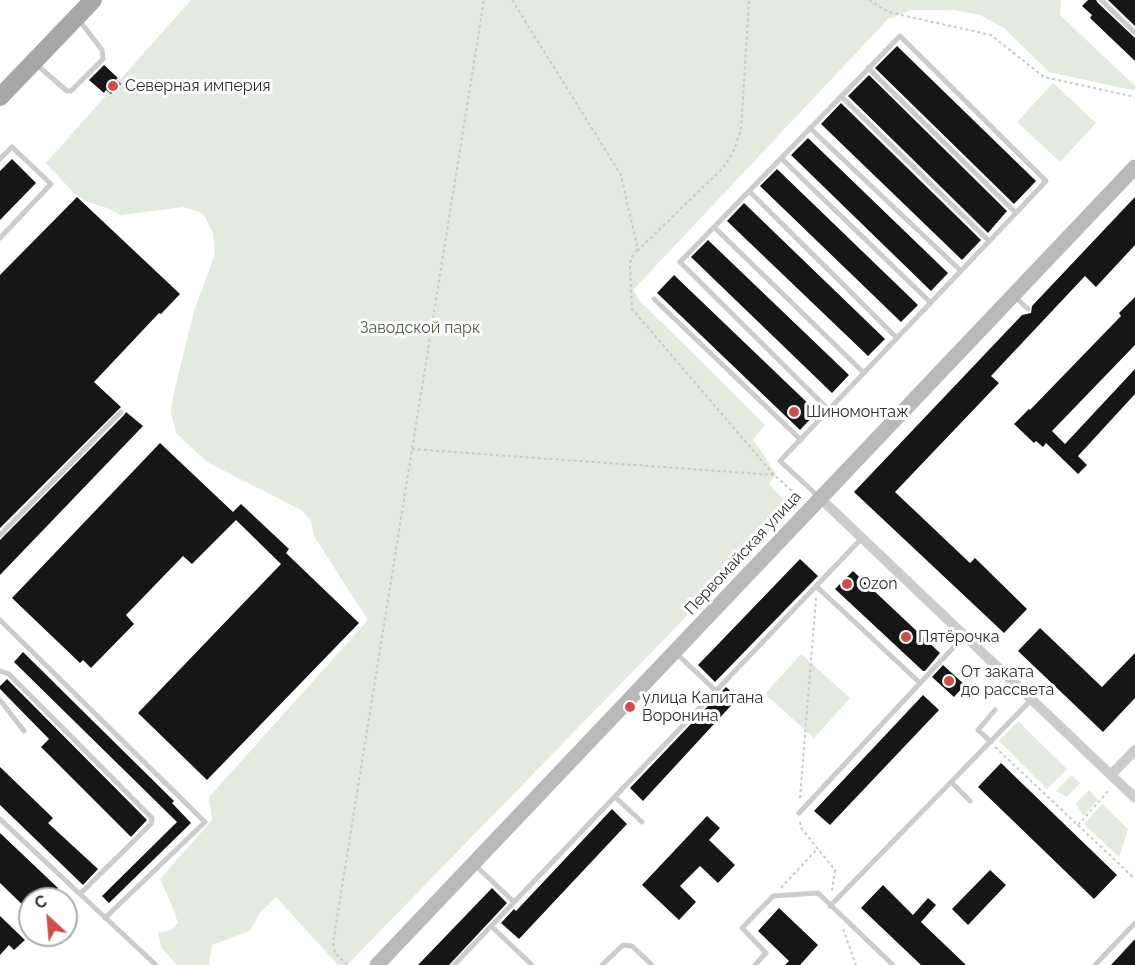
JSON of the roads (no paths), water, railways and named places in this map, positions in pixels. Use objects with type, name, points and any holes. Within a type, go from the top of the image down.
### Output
[{"type":"main road","points":[[0,97],[93,0]]},
{"type":"street","name":"Первомайская улица","points":[[377,965],[1135,167]]},
{"type":"street","points":[[820,498],[1135,798]]},
{"type":"street","points":[[1114,778],[1135,750]]},
{"type":"lane","points":[[1101,0],[1135,33]]},
{"type":"lane","points":[[33,62],[67,91],[74,89],[104,58],[102,50],[77,17]]},
{"type":"lane","points":[[820,498],[780,461],[801,440],[1046,181],[900,36],[680,262],[829,410]]},
{"type":"lane","points":[[868,68],[1016,213]]},
{"type":"lane","points":[[841,96],[989,241]]},
{"type":"lane","points":[[810,128],[961,271]]},
{"type":"lane","points":[[0,159],[12,147],[51,184],[0,238]]},
{"type":"lane","points":[[781,158],[931,303]]},
{"type":"lane","points":[[749,190],[897,338]]},
{"type":"lane","points":[[714,227],[864,373]]},
{"type":"lane","points":[[1013,294],[1028,309]]},
{"type":"lane","points":[[654,299],[801,440]]},
{"type":"lane","points":[[0,534],[121,412]]},
{"type":"lane","points":[[454,965],[862,538]]},
{"type":"lane","points":[[816,586],[920,683]]},
{"type":"lane","points":[[0,620],[205,822],[105,918]]},
{"type":"lane","points":[[799,813],[965,635]]},
{"type":"lane","points":[[675,651],[716,691]]},
{"type":"lane","points":[[0,671],[9,674],[152,818],[151,824],[80,894]]},
{"type":"lane","points":[[830,906],[1032,699]]},
{"type":"lane","points":[[0,700],[24,730]]},
{"type":"lane","points":[[991,742],[978,730],[995,710]]},
{"type":"lane","points":[[951,782],[970,801]]},
{"type":"lane","points":[[615,797],[642,822]]},
{"type":"lane","points":[[0,819],[156,965]]},
{"type":"lane","points":[[473,864],[514,902]]},
{"type":"lane","points":[[755,965],[766,953],[742,928],[773,896],[818,893],[893,965]]},
{"type":"lane","points":[[1095,965],[1135,923]]},
{"type":"lane","points":[[491,926],[532,965]]},
{"type":"lane","points":[[602,965],[623,945],[632,946],[652,965]]},
{"type":"place","name":"Северная империя","points":[[113,86]]},
{"type":"place","name":"Шиномонтаж","points":[[794,412]]},
{"type":"place","name":"Ozon","points":[[847,584]]},
{"type":"place","name":"Пятёрочка","points":[[906,637]]},
{"type":"place","name":"От заката до рассвета","points":[[949,681]]},
{"type":"place","name":"улица Капитана Воронина","points":[[630,707]]},
{"type":"park label","name":"Заводской парк","points":[[420,328]]}]
